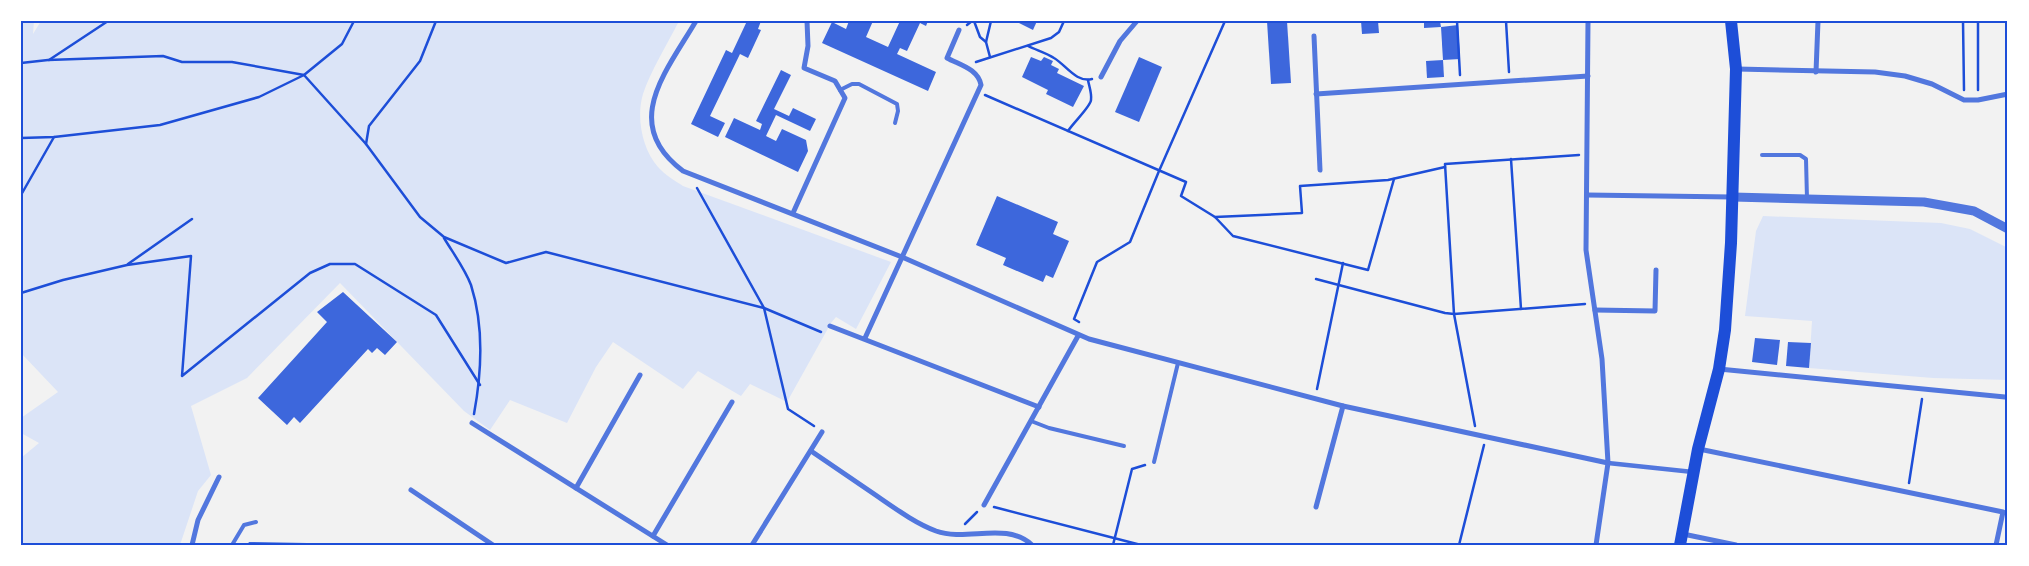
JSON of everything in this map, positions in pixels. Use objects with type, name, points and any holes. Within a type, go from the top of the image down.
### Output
[{"type":"main road","points":[[1681,539],[1698,449],[1719,369],[1725,330],[1733,197],[1736,69],[1731,21]]},
{"type":"street","points":[[696,21],[656,91],[652,115],[655,136],[663,153],[670,162],[700,179],[793,213],[902,257],[1078,336],[1343,406],[1608,463],[1694,472]]},
{"type":"street","points":[[793,213],[845,98],[835,81],[804,68],[808,46],[807,21]]},
{"type":"street","points":[[1101,76],[1120,41],[1137,21]]},
{"type":"street","points":[[1588,21],[1586,250],[1602,359],[1608,463],[1596,545]]},
{"type":"street","points":[[1816,72],[1818,21]]},
{"type":"street","points":[[865,338],[981,85],[980,78],[975,72],[947,58],[959,30]]},
{"type":"street","points":[[1314,36],[1320,170]]},
{"type":"street","points":[[1736,69],[1875,72],[1905,76],[1932,84],[1964,100],[1978,100],[2008,94]]},
{"type":"street","points":[[1316,94],[1588,76]]},
{"type":"street","points":[[1587,195],[1924,202],[1974,211],[2008,229]]},
{"type":"street","points":[[1595,310],[1655,311],[1656,270]]},
{"type":"street","points":[[830,326],[1039,407]]},
{"type":"street","points":[[984,505],[1078,336]]},
{"type":"street","points":[[1719,369],[2005,397]]},
{"type":"street","points":[[576,488],[640,375]]},
{"type":"street","points":[[652,536],[732,402]]},
{"type":"street","points":[[1316,507],[1343,406]]},
{"type":"street","points":[[472,423],[667,545]]},
{"type":"street","points":[[752,545],[822,432]]},
{"type":"street","points":[[1698,449],[2003,512],[1996,545]]},
{"type":"street","points":[[811,450],[909,518],[938,531],[956,534],[1006,533],[1022,537],[1032,545]]},
{"type":"street","points":[[192,545],[198,520],[218,478]]},
{"type":"street","points":[[411,490],[493,545]]},
{"type":"street","points":[[1681,539],[1736,545]]},
{"type":"lane","points":[[840,90],[852,84],[860,84],[897,104],[898,111],[895,123]]},
{"type":"lane","points":[[1762,155],[1800,155],[1806,159],[1806,199]]},
{"type":"lane","points":[[1154,462],[1178,363]]},
{"type":"lane","points":[[1031,421],[1124,446]]},
{"type":"lane","points":[[232,545],[244,525],[256,522]]},
{"type":"path","points":[[48,60],[108,21]]},
{"type":"path","points":[[21,138],[54,137],[160,126],[259,97],[304,75],[342,44],[354,21]]},
{"type":"path","points":[[366,144],[369,126],[420,61],[436,21]]},
{"type":"path","points":[[974,21],[980,37],[986,42]]},
{"type":"path","points":[[990,57],[986,42],[991,21]]},
{"type":"path","points":[[967,68],[971,64],[990,57],[1054,36],[1059,32],[1064,21]]},
{"type":"path","points":[[1089,339],[1090,331],[1074,319],[1097,262],[1130,242],[1225,21]]},
{"type":"path","points":[[1457,21],[1460,84]]},
{"type":"path","points":[[1506,21],[1509,81]]},
{"type":"path","points":[[1963,21],[1964,100]]},
{"type":"path","points":[[1978,21],[1978,100]]},
{"type":"path","points":[[1027,46],[1054,58],[1069,72],[1088,80],[1101,76]]},
{"type":"path","points":[[21,63],[48,60],[163,56],[182,62],[232,62],[304,75],[366,144],[420,217],[444,237],[506,263],[546,252],[764,308],[822,332],[830,326]]},
{"type":"path","points":[[1068,131],[1087,108],[1091,100],[1088,80]]},
{"type":"path","points":[[978,92],[1186,182],[1181,196],[1215,217],[1233,236],[1368,270],[1394,179]]},
{"type":"path","points":[[21,194],[54,137]]},
{"type":"path","points":[[1215,217],[1302,213],[1300,186],[1394,179],[1445,167],[1445,164],[1588,154]]},
{"type":"path","points":[[1511,159],[1521,309]]},
{"type":"path","points":[[1445,167],[1454,314],[1477,435]]},
{"type":"path","points":[[700,179],[697,187],[764,308],[788,408],[822,432]]},
{"type":"path","points":[[126,265],[192,219]]},
{"type":"path","points":[[444,237],[470,283],[480,323],[480,385],[472,423]]},
{"type":"path","points":[[21,293],[63,280],[126,265],[191,256],[182,376],[310,272],[330,264],[355,264],[436,315],[480,385]]},
{"type":"path","points":[[1315,399],[1343,263]]},
{"type":"path","points":[[1316,279],[1454,314],[1594,303]]},
{"type":"path","points":[[1908,492],[1923,389]]},
{"type":"path","points":[[1459,545],[1486,436]]},
{"type":"path","points":[[1113,545],[1132,469],[1154,462]]},
{"type":"path","points":[[984,505],[1141,545]]},
{"type":"shaded area","points":[[21,21],[34,21],[33,34],[41,21],[679,21],[650,76],[641,103],[640,122],[644,142],[652,160],[658,167],[683,186],[891,262],[856,329],[836,317],[787,402],[750,384],[741,396],[698,371],[683,389],[613,342],[596,367],[567,423],[510,400],[490,430],[464,411],[340,283],[247,378],[191,406],[211,475],[198,491],[180,545],[21,545],[21,458],[39,443],[21,433],[21,418],[58,392],[21,353]]},
{"type":"shaded area","points":[[1763,216],[1941,223],[1970,229],[2008,248],[2008,380],[1933,378],[1809,368],[1812,321],[1745,316],[1756,231]]},
{"type":"building","points":[[747,21],[761,21],[758,29],[761,30],[748,58],[740,54],[710,116],[725,123],[718,137],[691,124],[726,50],[732,53]]},
{"type":"building","points":[[849,21],[873,21],[866,37],[888,47],[900,21],[928,21],[926,26],[920,23],[907,51],[900,48],[897,54],[936,72],[928,91],[822,43],[832,22],[846,29]]},
{"type":"building","points":[[1015,21],[1037,21],[1033,30]]},
{"type":"building","points":[[1267,21],[1287,21],[1291,83],[1271,84]]},
{"type":"building","points":[[1361,21],[1378,21],[1379,33],[1362,34]]},
{"type":"building","points":[[1424,21],[1440,21],[1441,27],[1424,28]]},
{"type":"building","points":[[1458,25],[1460,59],[1443,60],[1441,27]]},
{"type":"building","points":[[1031,57],[1041,61],[1044,57],[1053,61],[1051,65],[1059,69],[1057,73],[1084,86],[1073,107],[1046,94],[1048,90],[1022,77]]},
{"type":"building","points":[[1139,57],[1162,67],[1139,122],[1115,112]]},
{"type":"building","points":[[1443,60],[1444,77],[1427,78],[1426,61]]},
{"type":"building","points":[[781,70],[791,75],[774,109],[789,116],[793,108],[816,119],[810,131],[776,115],[766,136],[776,141],[782,129],[806,140],[808,151],[798,172],[725,137],[734,118],[760,130],[762,124],[756,121]]},
{"type":"building","points":[[997,196],[1058,222],[1053,234],[1069,241],[1053,278],[1046,275],[1043,282],[1003,265],[1006,258],[976,245]]},
{"type":"building","points":[[343,292],[397,342],[385,355],[377,348],[372,353],[368,349],[300,423],[294,417],[287,425],[258,398],[327,322],[317,312]]},
{"type":"building","points":[[1755,338],[1780,340],[1777,365],[1752,362]]},
{"type":"building","points":[[1788,342],[1811,343],[1809,368],[1786,366]]},
{"type":"building","points":[[249,542],[307,543],[308,545],[247,545]]}]
